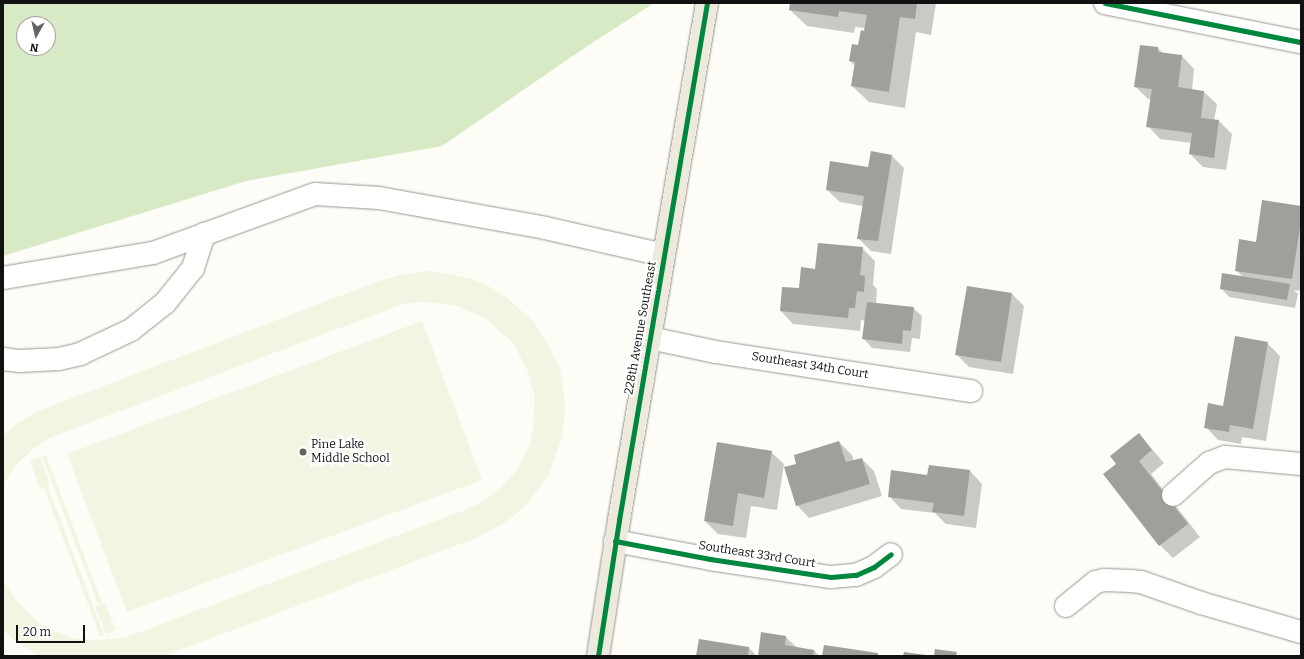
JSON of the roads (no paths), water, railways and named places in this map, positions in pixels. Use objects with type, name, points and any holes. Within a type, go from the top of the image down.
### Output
[{"type":"main road","name":"228th Avenue Southeast","points":[[598,656],[615,541],[707,3]]},
{"type":"street","points":[[1105,3],[1301,42]]},
{"type":"street","points":[[3,278],[153,253],[314,194],[386,200],[545,228],[664,255]]},
{"type":"street","points":[[3,358],[20,361],[58,359],[80,354],[131,330],[165,303],[193,268],[204,234]]},
{"type":"street","name":"Southeast 34th Court","points":[[650,338],[716,352],[971,391]]},
{"type":"street","points":[[1173,495],[1209,463],[1225,457],[1301,464]]},
{"type":"street","name":"Southeast 33rd Court","points":[[615,541],[710,559],[831,577],[862,572],[874,567],[891,554]]},
{"type":"street","points":[[1066,606],[1096,582],[1111,580],[1141,582],[1201,603],[1301,632]]},
{"type":"place","name":"Pine Lake Middle School","points":[[303,452]]}]
